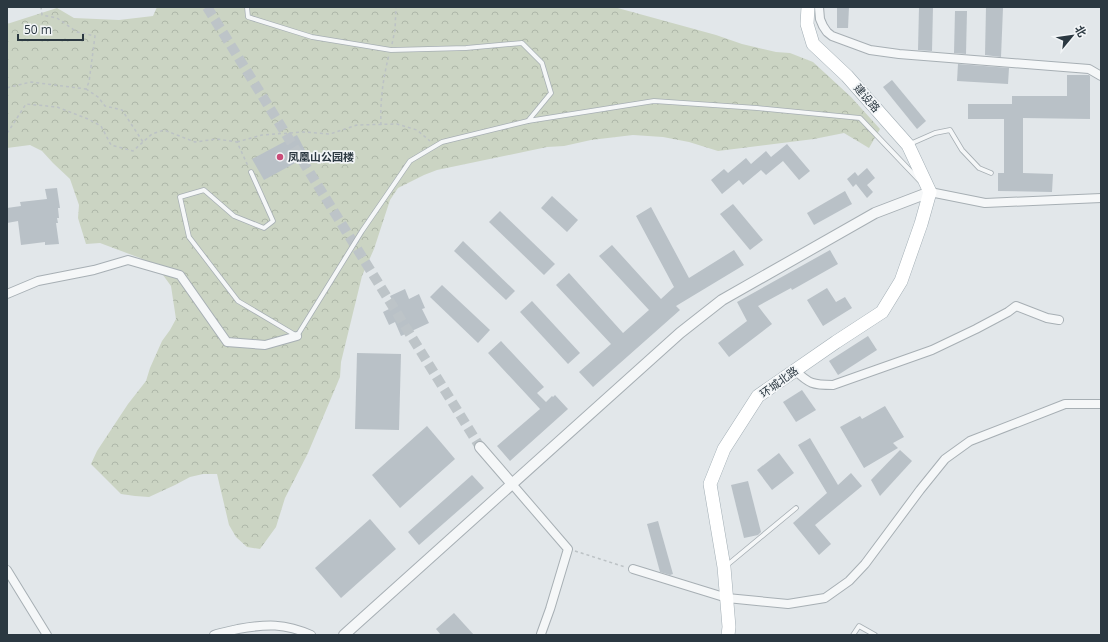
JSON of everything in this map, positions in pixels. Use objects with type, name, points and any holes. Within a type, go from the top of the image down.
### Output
[{"type":"main road","name":"建设路","points":[[808,7],[807,24],[813,44],[847,76],[908,145],[930,192]]},
{"type":"main road","name":"环城北路","points":[[728,635],[729,627],[724,568],[710,484],[724,449],[758,396],[882,312],[901,281],[921,224],[930,192]]},
{"type":"street","points":[[819,7],[820,20],[827,32],[832,36],[870,50],[899,54],[1089,69],[1101,76]]},
{"type":"street","points":[[344,635],[680,333],[722,300],[875,213],[930,192],[985,203],[1101,198]]},
{"type":"street","points":[[7,294],[38,281],[94,270],[128,260],[180,275],[227,342],[265,345],[298,336]]},
{"type":"street","points":[[795,370],[806,381],[819,385],[833,385],[932,350],[1002,316],[1016,306],[1047,318],[1059,320]]},
{"type":"street","points":[[633,569],[727,598],[788,604],[825,598],[849,581],[865,564],[945,459],[970,441],[1065,404],[1101,404]]},
{"type":"street","points":[[480,447],[568,549],[541,634]]},
{"type":"street","points":[[7,570],[47,635]]},
{"type":"street","points":[[214,635],[267,625],[290,627],[311,635]]},
{"type":"lane","points":[[247,7],[248,17],[312,36],[391,50],[466,48],[522,43],[542,63],[551,93],[528,121]]},
{"type":"lane","points":[[251,172],[272,221],[264,228],[234,216],[204,190],[180,197],[190,237],[238,301],[298,336],[362,231],[410,161],[442,142],[528,121],[654,101],[757,108],[860,118],[930,192]]},
{"type":"lane","points":[[908,145],[935,133],[950,130],[962,150],[978,168],[991,173]]},
{"type":"lane","points":[[724,568],[796,508]]},
{"type":"lane","points":[[853,635],[859,626],[875,635]]},
{"type":"path","points":[[41,7],[42,15],[57,18],[77,32],[95,36],[89,82],[86,89]]},
{"type":"path","points":[[381,124],[380,104],[385,71],[395,30],[396,7]]},
{"type":"path","points":[[7,88],[30,82],[86,89],[98,97],[105,106],[122,110],[143,142]]},
{"type":"path","points":[[7,130],[8,132],[26,104],[57,107],[88,118],[101,126],[111,145],[132,151],[152,134],[164,130],[195,142],[217,139],[237,142],[262,134],[303,132],[330,134],[358,125],[381,124],[397,124],[417,130],[436,146]]},
{"type":"path","points":[[237,142],[251,172]]},
{"type":"path","points":[[568,549],[633,569]]},
{"type":"green space","points":[[157,7],[614,7],[716,35],[742,44],[776,52],[790,53],[813,62],[851,97],[880,129],[869,148],[844,133],[814,139],[718,151],[689,142],[663,137],[633,135],[591,140],[564,146],[547,147],[437,170],[398,188],[390,200],[374,249],[362,276],[341,362],[340,377],[308,453],[285,498],[276,527],[260,549],[247,547],[236,537],[229,525],[217,474],[203,474],[190,477],[149,497],[135,496],[121,494],[91,464],[97,451],[128,404],[146,381],[162,341],[176,319],[171,286],[163,275],[140,258],[100,243],[86,244],[78,218],[79,205],[70,179],[42,151],[30,145],[7,148],[7,24],[57,8],[74,18],[119,20],[153,16]]},
{"type":"building","points":[[837,7],[849,7],[848,28],[837,28]]},
{"type":"building","points":[[919,7],[933,7],[932,51],[918,50]]},
{"type":"building","points":[[986,7],[1003,8],[1001,57],[985,55]]},
{"type":"building","points":[[955,11],[967,11],[966,54],[954,53]]},
{"type":"building","points":[[958,64],[1009,68],[1008,84],[957,81]]},
{"type":"building","points":[[1067,75],[1090,76],[1090,119],[1023,118],[1023,173],[1053,174],[1052,192],[998,191],[998,173],[1004,173],[1004,119],[968,119],[968,104],[1012,104],[1012,96],[1067,96]]},
{"type":"building","points":[[892,80],[926,121],[917,129],[883,87]]},
{"type":"building","name":"凤凰山公园楼","points":[[297,135],[308,156],[264,180],[252,159]]},
{"type":"building","points":[[787,144],[810,171],[799,180],[783,161],[766,175],[761,170],[743,185],[739,180],[722,194],[711,180],[724,169],[728,173],[746,158],[751,164],[766,151],[771,157]]},
{"type":"building","points":[[867,168],[875,178],[867,185],[873,192],[867,198],[856,184],[853,187],[847,179],[855,172],[858,176]]},
{"type":"building","points":[[57,188],[60,208],[58,208],[58,223],[56,223],[59,244],[45,245],[45,242],[21,245],[18,221],[7,223],[7,208],[21,206],[20,202],[47,199],[45,189]]},
{"type":"building","points":[[845,191],[852,204],[814,225],[807,213]]},
{"type":"building","points":[[552,196],[578,220],[567,232],[541,208]]},
{"type":"building","points":[[733,204],[763,240],[750,250],[720,214]]},
{"type":"building","points":[[651,207],[689,278],[734,250],[744,265],[676,306],[680,310],[593,387],[579,372],[611,344],[556,285],[569,273],[623,333],[649,310],[599,256],[612,245],[661,299],[674,287],[636,216]]},
{"type":"building","points":[[500,211],[555,264],[544,275],[489,222]]},
{"type":"building","points":[[463,241],[515,291],[506,300],[454,251]]},
{"type":"building","points":[[830,250],[838,264],[792,290],[791,288],[758,306],[772,324],[729,357],[718,343],[747,321],[737,302]]},
{"type":"building","points":[[442,285],[490,330],[478,343],[430,297]]},
{"type":"building","points":[[827,288],[836,302],[845,297],[852,308],[823,326],[807,300]]},
{"type":"building","points":[[405,289],[409,299],[419,294],[425,308],[422,309],[429,323],[401,336],[395,322],[389,325],[383,312],[395,306],[390,296]]},
{"type":"building","points":[[532,301],[580,353],[568,364],[520,312]]},
{"type":"building","points":[[868,336],[877,350],[838,375],[829,361]]},
{"type":"building","points":[[501,341],[544,387],[537,393],[546,402],[555,395],[568,409],[510,461],[497,446],[540,409],[488,353]]},
{"type":"building","points":[[357,353],[401,354],[399,430],[355,429]]},
{"type":"building","points":[[802,390],[816,410],[796,422],[783,402]]},
{"type":"building","points":[[885,406],[904,437],[893,443],[898,448],[864,468],[840,427],[860,416],[862,419]]},
{"type":"building","points":[[427,426],[455,459],[400,508],[372,475]]},
{"type":"building","points":[[810,438],[838,485],[851,473],[862,486],[815,525],[831,544],[819,555],[793,523],[827,493],[798,445]]},
{"type":"building","points":[[900,450],[912,461],[880,496],[871,480]]},
{"type":"building","points":[[779,453],[794,473],[772,490],[757,470]]},
{"type":"building","points":[[472,475],[484,488],[419,545],[408,532]]},
{"type":"building","points":[[748,481],[761,532],[758,535],[744,538],[731,485]]},
{"type":"building","points":[[370,519],[396,549],[341,598],[315,568]]},
{"type":"building","points":[[658,521],[673,574],[670,575],[660,572],[647,524]]},
{"type":"building","points":[[454,613],[474,635],[441,635],[436,629]]},
{"type":"tunnel","points":[[207,7],[480,447]]},
{"type":"place","name":"凤凰山公园楼","points":[[280,157]]}]
